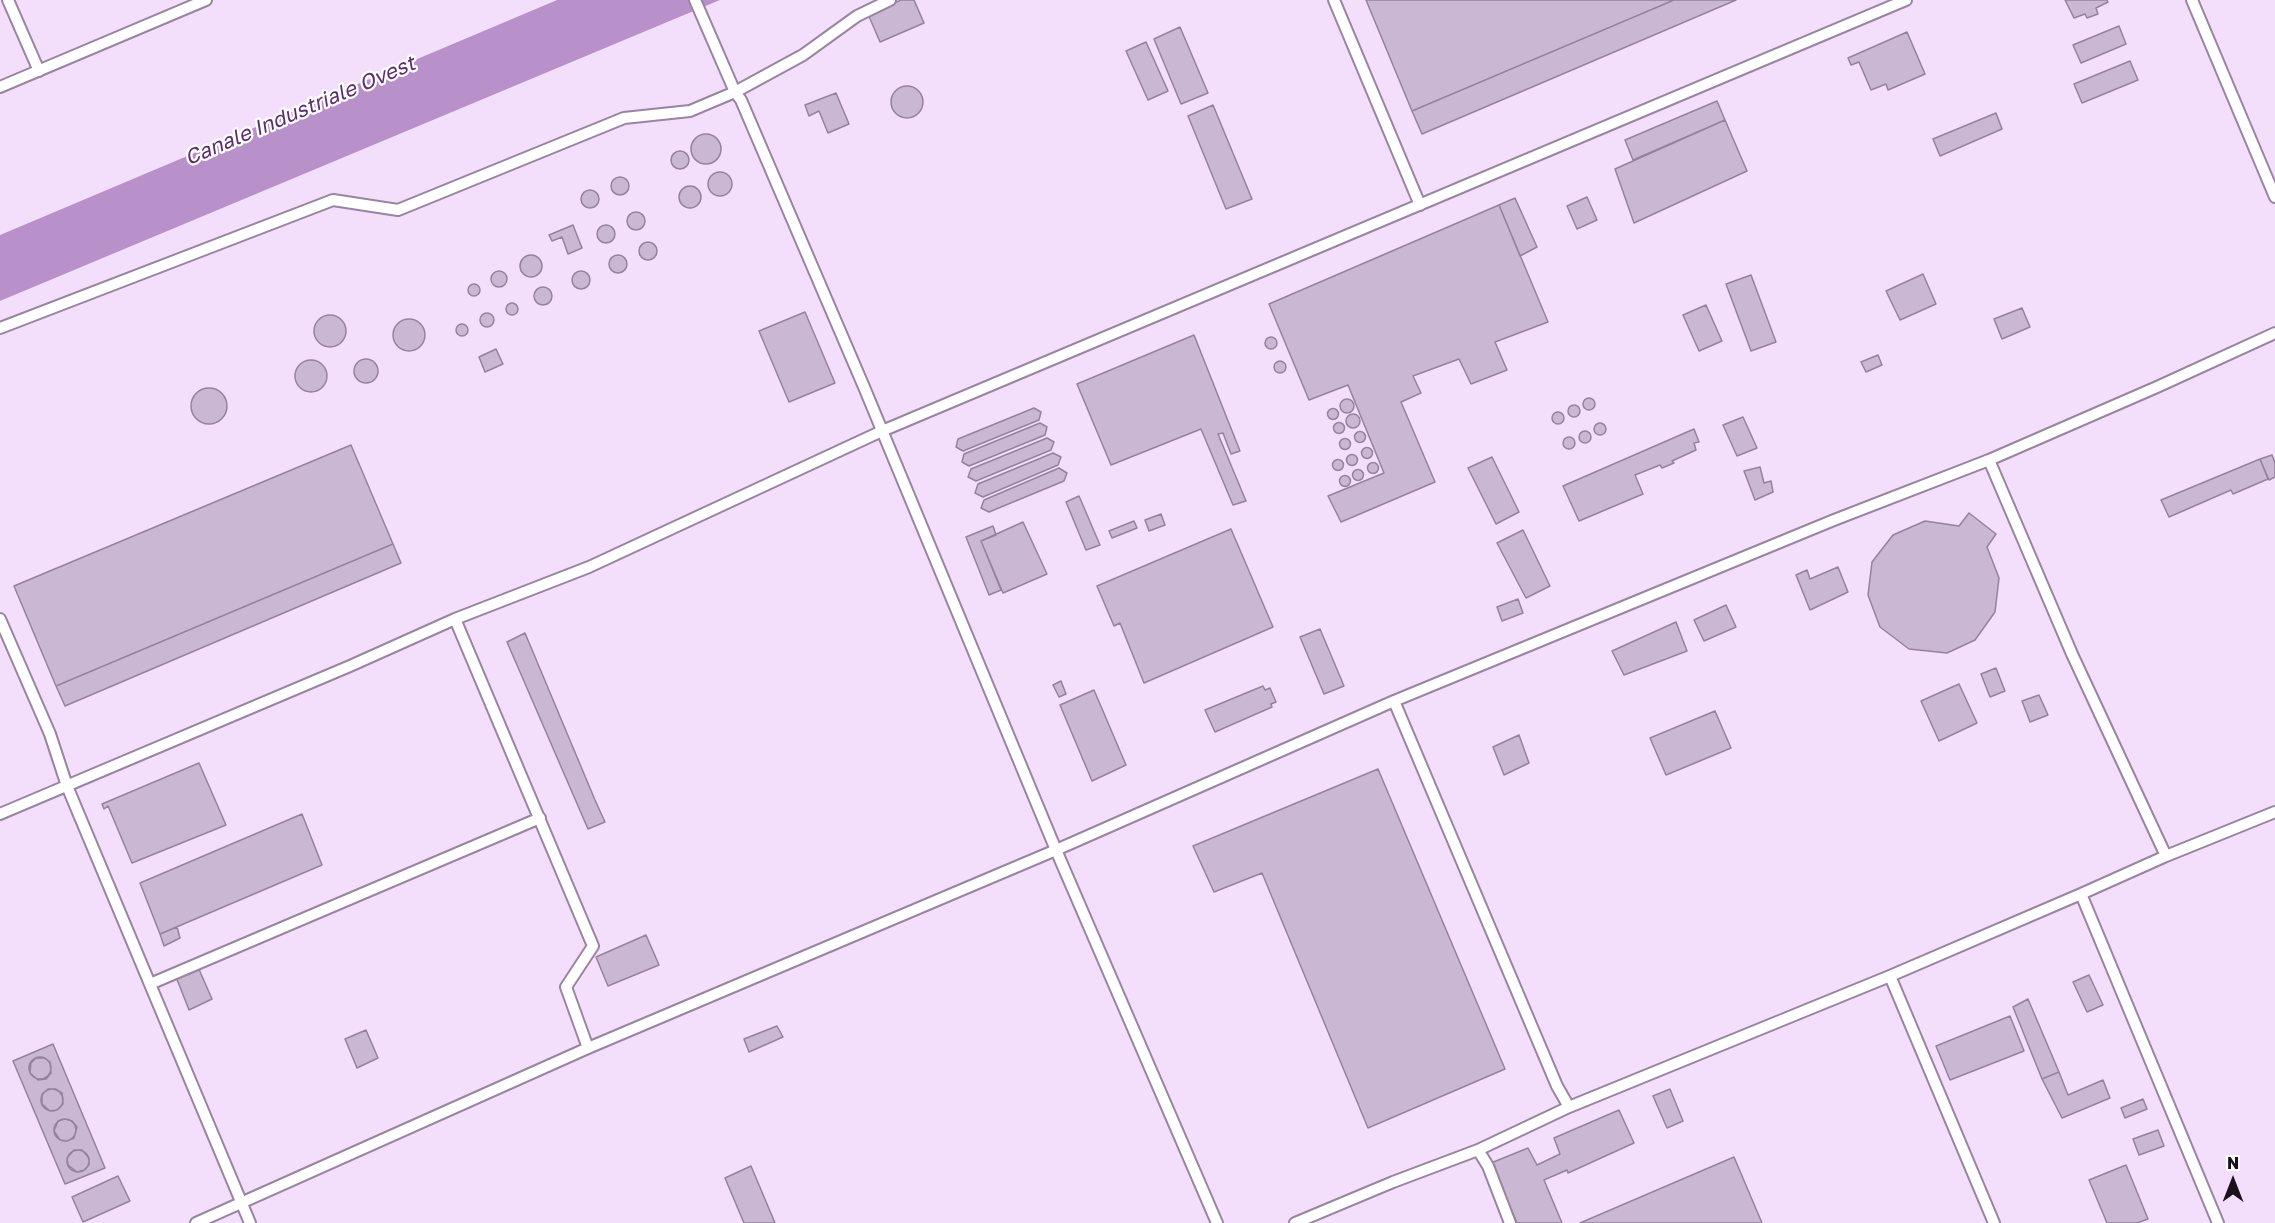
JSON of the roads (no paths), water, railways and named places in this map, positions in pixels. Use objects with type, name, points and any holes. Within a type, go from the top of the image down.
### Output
[{"type":"lane","points":[[9,0],[39,71]]},
{"type":"lane","points":[[0,87],[206,0]]},
{"type":"lane","points":[[695,0],[735,92],[746,110],[1056,850],[1217,1223]]},
{"type":"lane","points":[[0,328],[333,200],[398,210],[624,118],[690,111],[735,92],[803,55],[857,16],[890,0]]},
{"type":"lane","points":[[1334,0],[1420,205]]},
{"type":"lane","points":[[0,814],[350,666],[455,619],[589,567],[882,431],[1906,0]]},
{"type":"lane","points":[[2192,0],[2275,196]]},
{"type":"lane","points":[[196,1223],[588,1048],[1056,850],[1394,701],[1834,520],[1989,460],[2275,333]]},
{"type":"lane","points":[[1989,460],[2072,654],[2166,856]]},
{"type":"lane","points":[[455,619],[593,946],[566,987],[588,1048]]},
{"type":"lane","points":[[0,620],[50,734],[67,786],[250,1223]]},
{"type":"lane","points":[[1394,701],[1553,1076],[1569,1107]]},
{"type":"lane","points":[[1295,1223],[1478,1150],[1569,1107],[1890,976],[2166,856],[2274,815]]},
{"type":"lane","points":[[150,984],[540,818]]},
{"type":"lane","points":[[2081,894],[2218,1223]]},
{"type":"lane","points":[[1890,976],[1994,1223]]},
{"type":"lane","points":[[1478,1150],[1488,1166],[1510,1223]]},
{"type":"water","name":"Canale Industriale Ovest","points":[[557,0],[720,0],[0,301],[0,235]]}]
